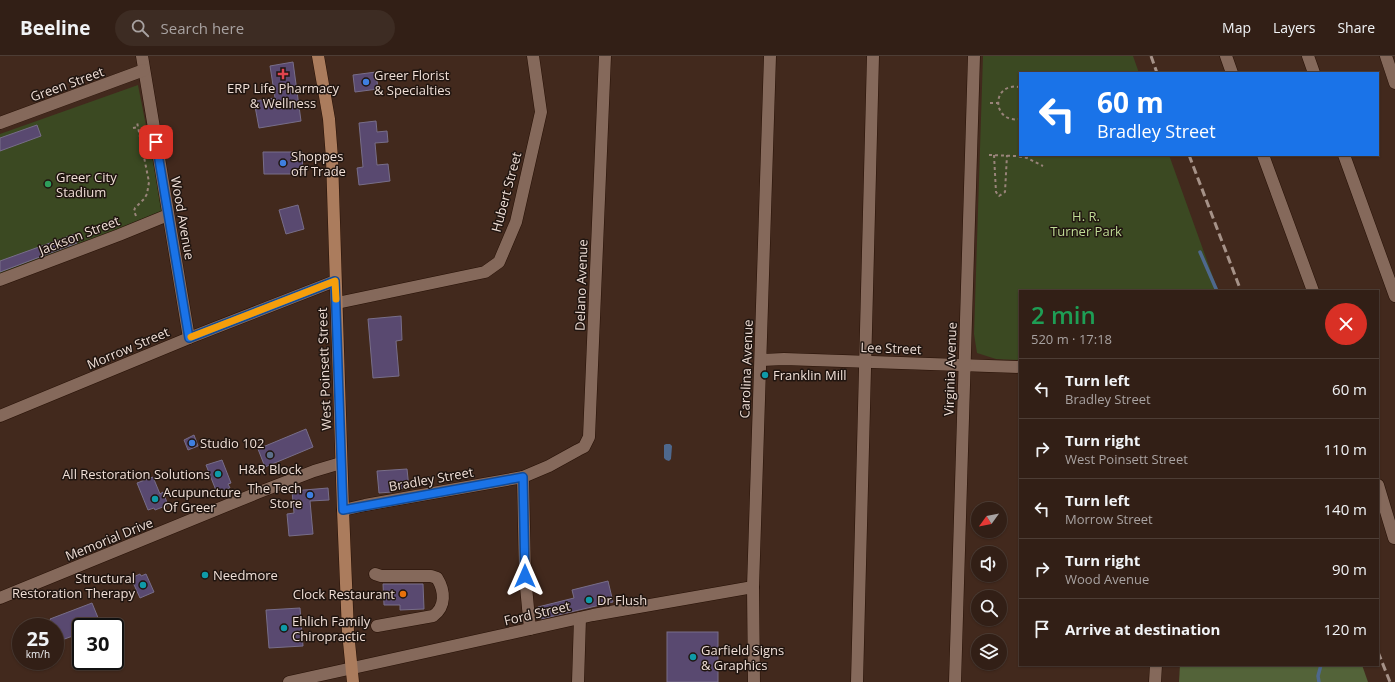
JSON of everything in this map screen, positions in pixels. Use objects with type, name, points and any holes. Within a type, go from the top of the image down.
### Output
[{"type":"main road","name":"West Poinsett Street","points":[[318,56],[328,117],[332,158],[341,463],[348,632],[353,682]]},
{"type":"street","name":"Wood Avenue","points":[[142,56],[189,338]]},
{"type":"street","name":"Hubert Street","points":[[337,303],[485,272],[499,262],[516,222],[541,112],[533,56]]},
{"type":"street","name":"Delano Avenue","points":[[523,477],[549,466],[584,447],[589,438],[604,56]]},
{"type":"street","name":"Carolina Avenue","points":[[754,682],[753,587],[770,56]]},
{"type":"street","points":[[857,682],[873,56]]},
{"type":"street","name":"Virginia Avenue","points":[[954,682],[974,56]]},
{"type":"street","points":[[1226,56],[1232,72]]},
{"type":"street","points":[[1386,56],[1395,83]]},
{"type":"street","points":[[1313,57],[1314,72]]},
{"type":"street","name":"Green Street","points":[[0,123],[144,70]]},
{"type":"street","points":[[1263,156],[1313,290]]},
{"type":"street","points":[[1344,156],[1394,291]]},
{"type":"street","name":"Jackson Street","points":[[0,280],[168,215]]},
{"type":"street","name":"Morrow Street","points":[[0,416],[189,338],[335,281]]},
{"type":"street","name":"Lee Street","points":[[761,360],[784,359],[866,361],[1019,367]]},
{"type":"street","name":"Memorial Drive","points":[[0,598],[269,489],[341,463]]},
{"type":"street","name":"Bradley Street","points":[[343,510],[523,477]]},
{"type":"street","points":[[523,477],[525,576],[530,629]]},
{"type":"street","points":[[1379,488],[1394,538]]},
{"type":"street","points":[[375,574],[381,576],[431,576],[437,578],[441,584],[444,597],[441,607],[433,616],[377,626]]},
{"type":"street","name":"Ford Street","points":[[289,682],[580,618],[753,587]]},
{"type":"street","points":[[578,682],[580,618]]},
{"type":"street","points":[[1155,682],[1156,666]]},
{"type":"path","points":[[1019,86],[1005,89],[1001,93],[998,103],[1002,114],[1007,118],[1013,120],[1019,119]]},
{"type":"path","points":[[990,103],[998,103]]},
{"type":"path","points":[[137,122],[149,182],[147,194],[134,211],[141,226]]},
{"type":"path","points":[[133,128],[138,128]]},
{"type":"path","points":[[989,155],[1007,155],[1027,158],[1044,166]]},
{"type":"path","points":[[994,155],[996,192],[1000,196],[1005,192],[1007,155]]},
{"type":"green space","name":"H. R. Turner Park","points":[[983,56],[1133,56],[1139,72],[1019,72],[1019,156],[1169,156],[1218,290],[1019,290],[1019,360],[996,359],[977,353],[974,334]]},
{"type":"green space","name":"Greer City Stadium","points":[[138,85],[163,212],[0,275],[0,134]]},
{"type":"green space","points":[[1180,666],[1362,666],[1368,682],[1179,682]]},
{"type":"water","points":[[670,444],[672,446],[671,459],[669,461],[664,458],[664,445]]},
{"type":"building","points":[[293,62],[301,121],[259,128],[254,101],[275,98],[270,66]]},
{"type":"building","name":"Greer Florist & Specialties","points":[[376,72],[378,89],[355,92],[353,75]]},
{"type":"building","points":[[376,121],[377,132],[387,131],[388,142],[375,143],[377,165],[388,164],[390,181],[359,185],[357,168],[363,167],[359,123]]},
{"type":"building","points":[[37,125],[41,136],[0,151],[0,138]]},
{"type":"building","name":"Shoppes off Trade","points":[[263,152],[302,152],[303,174],[264,174]]},
{"type":"building","points":[[298,205],[304,229],[286,234],[279,210]]},
{"type":"building","points":[[75,234],[77,243],[0,272],[0,261]]},
{"type":"building","points":[[401,316],[402,340],[396,341],[399,376],[373,378],[368,319]]},
{"type":"building","points":[[306,429],[313,447],[265,467],[258,449]]},
{"type":"building","points":[[194,435],[198,446],[188,450],[184,440]]},
{"type":"building","name":"All Restoration Solutions","points":[[222,460],[231,483],[228,484],[230,488],[217,493],[206,465]]},
{"type":"building","points":[[407,469],[409,488],[392,489],[392,492],[379,493],[377,471]]},
{"type":"building","name":"Acupuncture Of Greer","points":[[153,477],[160,494],[163,492],[168,505],[155,510],[154,508],[148,510],[137,483]]},
{"type":"building","points":[[328,488],[329,500],[310,501],[313,534],[289,536],[287,514],[294,513],[292,491]]},
{"type":"building","name":"Structural Restoration Therapy","points":[[140,574],[141,576],[146,574],[154,592],[140,598],[131,578]]},
{"type":"building","name":"Dr Flush","points":[[608,581],[613,602],[541,619],[538,607],[574,598],[572,590]]},
{"type":"building","name":"Clock Restaurant","points":[[383,584],[423,584],[424,609],[400,610],[400,605],[384,605]]},
{"type":"building","points":[[92,603],[98,618],[72,618],[72,636],[64,639],[64,618],[53,618]]},
{"type":"building","name":"Ehlich Family Chiropractic","points":[[300,608],[303,646],[269,648],[266,610]]},
{"type":"building","name":"Garfield Signs & Graphics","points":[[667,632],[718,632],[718,682],[667,682]]},
{"type":"waterway","points":[[1200,252],[1217,290]]},
{"type":"waterway","points":[[1319,682],[1318,676],[1321,666]]},
{"type":"railway","points":[[1151,56],[1157,72]]},
{"type":"railway","points":[[1189,156],[1241,290]]},
{"type":"railway","points":[[1379,654],[1390,682]]},
{"type":"slow traffic","points":[[191,337],[335,281],[336,299]]},
{"type":"place","name":"ERP Life Pharmacy & Wellness","points":[[283,74]]},
{"type":"place","name":"Greer Florist & Specialties","points":[[366,82]]},
{"type":"place","name":"Shoppes off Trade","points":[[283,163]]},
{"type":"place","name":"Greer City Stadium","points":[[48,184]]},
{"type":"place","name":"Franklin Mill","points":[[765,375]]},
{"type":"place","name":"Studio 102","points":[[192,443]]},
{"type":"place","name":"H&R Block","points":[[270,455]]},
{"type":"place","name":"All Restoration Solutions","points":[[218,474]]},
{"type":"place","name":"The Tech Store","points":[[310,495]]},
{"type":"place","name":"Acupuncture Of Greer","points":[[155,499]]},
{"type":"place","name":"Needmore","points":[[205,575]]},
{"type":"place","name":"Structural Restoration Therapy","points":[[143,585]]},
{"type":"place","name":"Clock Restaurant","points":[[403,594]]},
{"type":"place","name":"Dr Flush","points":[[589,600]]},
{"type":"place","name":"Ehlich Family Chiropractic","points":[[284,628]]},
{"type":"place","name":"Garfield Signs & Graphics","points":[[693,657]]},
{"type":"route","points":[[156,142],[189,338],[335,281],[337,303],[343,510],[523,477],[525,497],[525,576]]}]
